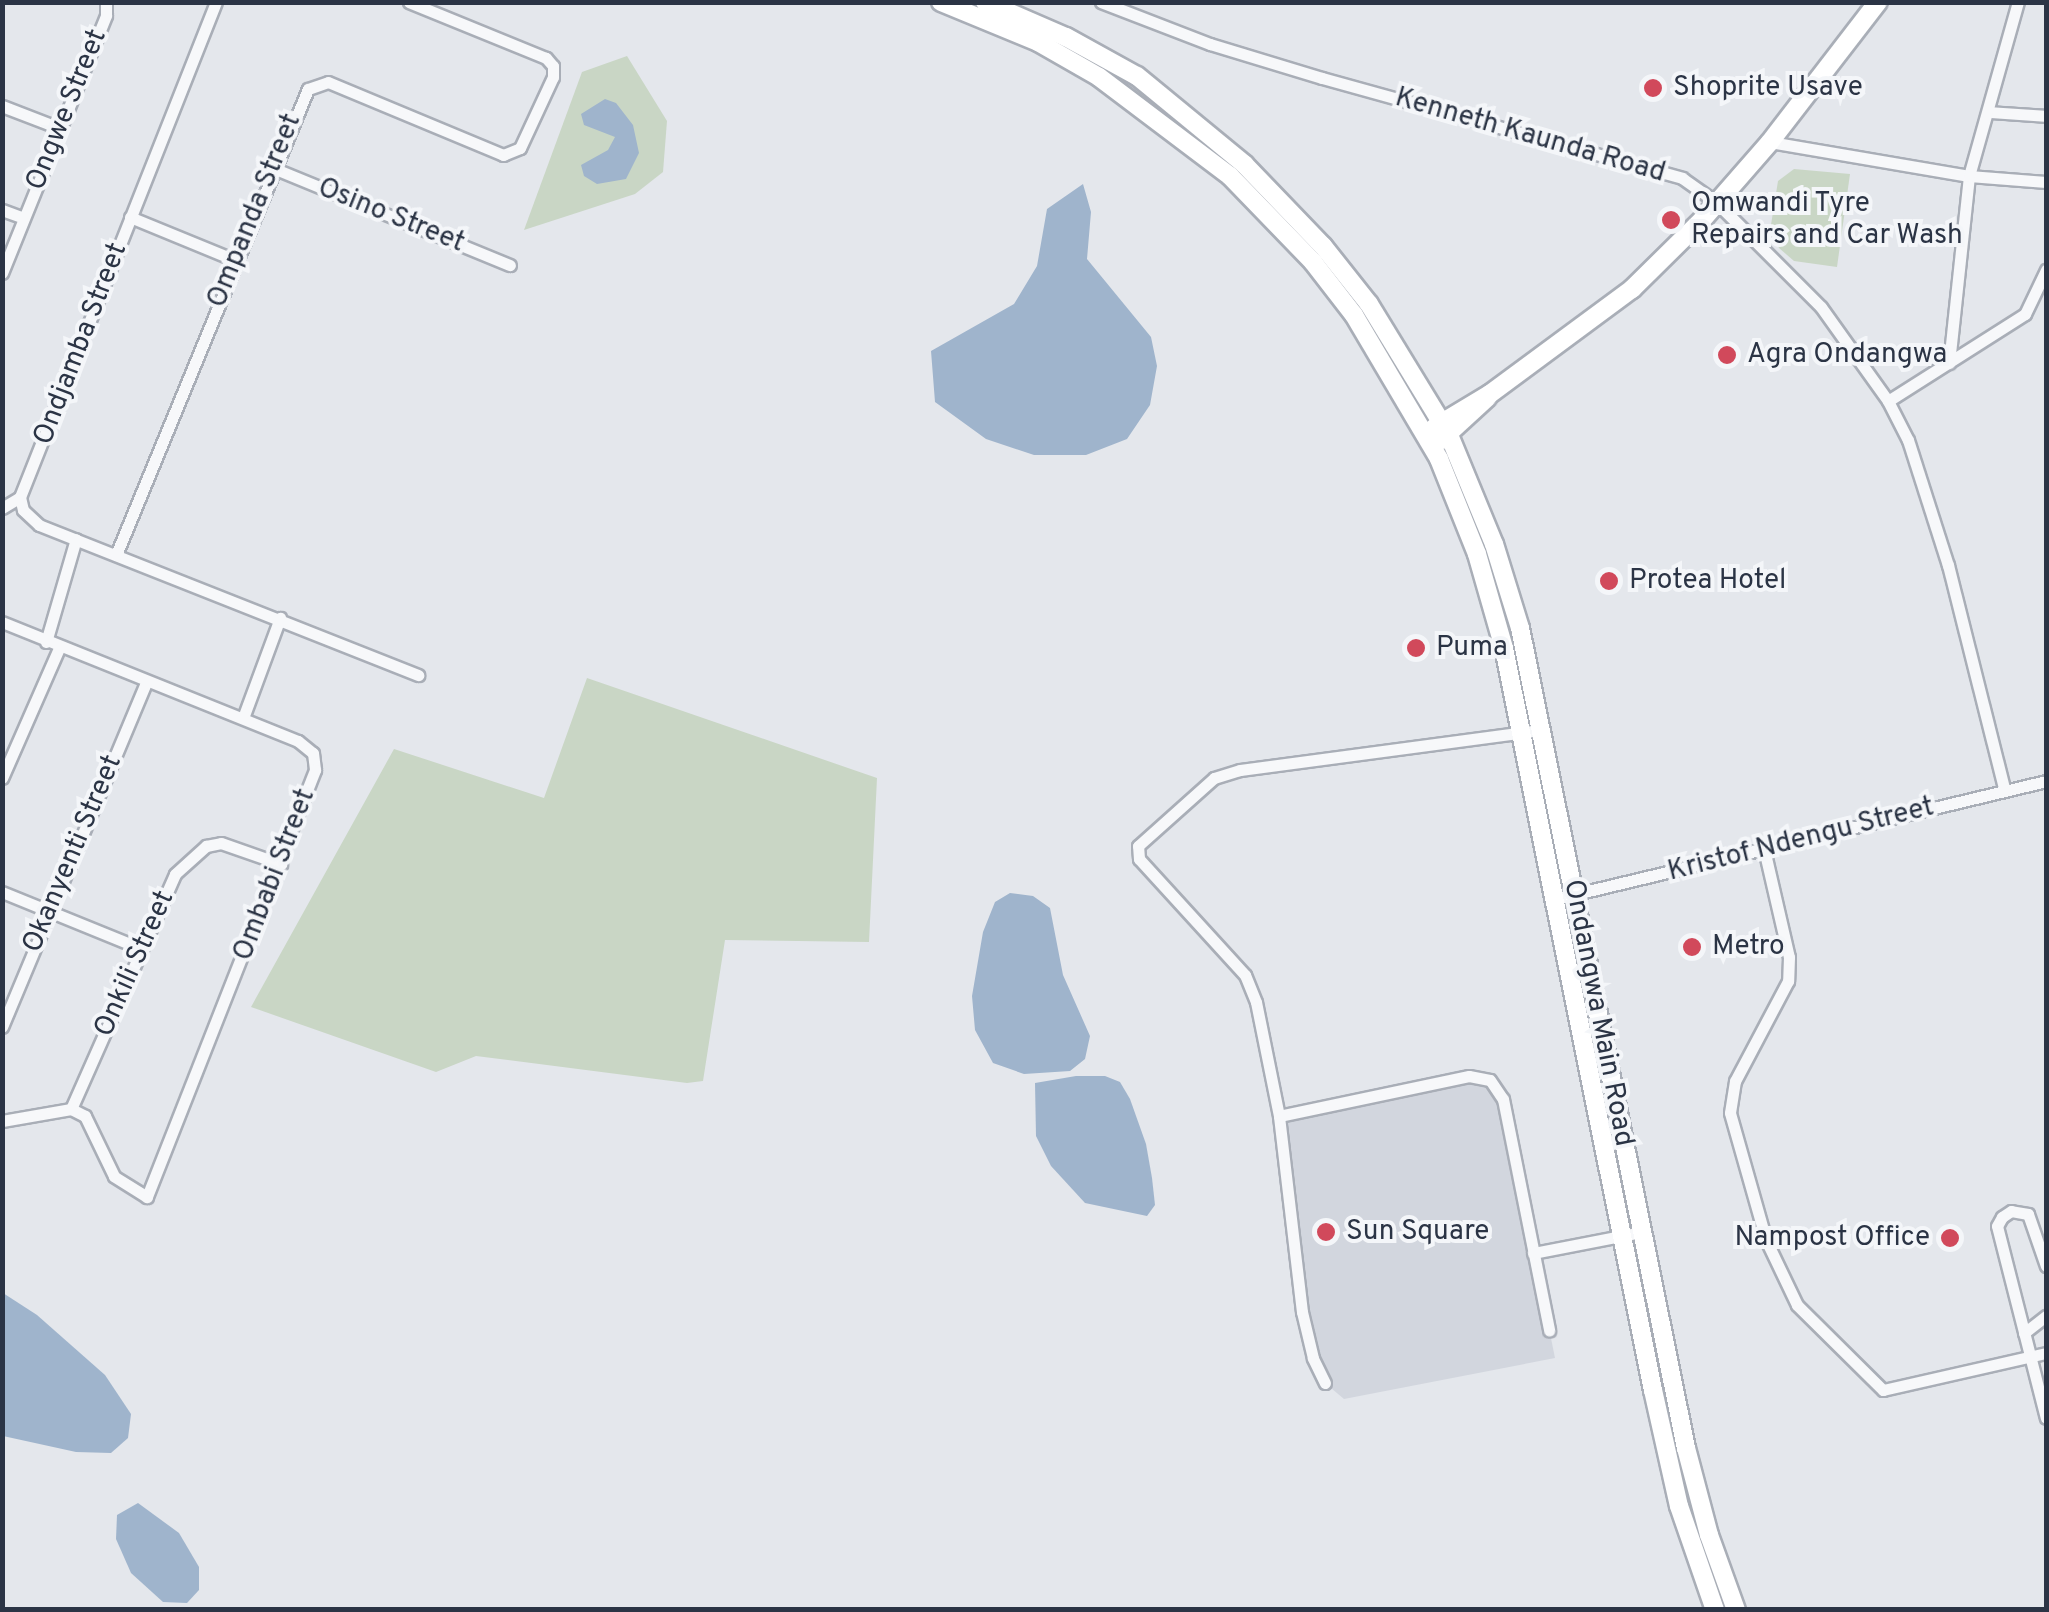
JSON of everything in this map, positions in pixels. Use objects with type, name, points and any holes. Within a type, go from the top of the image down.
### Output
[{"type":"main road","points":[[941,2],[1038,42],[1099,77],[1230,176],[1313,262],[1437,434]]},
{"type":"main road","points":[[985,2],[1066,38],[1136,76],[1244,164],[1323,246],[1369,304],[1437,434]]},
{"type":"main road","points":[[1437,434],[1632,289],[1770,142],[1878,2]]},
{"type":"main road","name":"Ondangwa Main Road","points":[[1437,434],[1531,732],[1575,894],[1697,1496],[1736,1610]]},
{"type":"main road","name":"Ondangwa Main Road","points":[[1531,732],[1555,899],[1621,1236],[1680,1506],[1715,1610]]},
{"type":"street","name":"Ongwe Street","points":[[2,273],[106,15],[106,2]]},
{"type":"street","name":"Ondjamba Street","points":[[20,497],[216,2]]},
{"type":"street","name":"Ompanda Street","points":[[116,555],[302,98],[317,84],[328,82],[502,154],[520,148],[553,77],[553,66],[546,58],[409,2]]},
{"type":"street","name":"Kenneth Kaunda Road","points":[[1102,2],[1210,44],[1303,73],[1682,178],[1716,202],[1820,308],[1888,400],[1926,489],[2004,788]]},
{"type":"street","points":[[1949,364],[1969,176],[2018,2]]},
{"type":"street","points":[[2,106],[59,128]]},
{"type":"street","points":[[1989,112],[2046,116]]},
{"type":"street","points":[[1770,142],[1969,176],[2046,182]]},
{"type":"street","name":"Osino Street","points":[[273,168],[510,265]]},
{"type":"street","points":[[2,210],[24,218]]},
{"type":"street","points":[[130,217],[235,260]]},
{"type":"street","points":[[1888,400],[2025,314],[2046,270]]},
{"type":"street","points":[[2,508],[20,497],[24,510],[39,525],[418,675]]},
{"type":"street","points":[[46,642],[76,540]]},
{"type":"street","points":[[243,718],[280,618]]},
{"type":"street","name":"Ombabi Street","points":[[2,622],[298,741],[313,753],[315,770],[309,794],[147,1197],[114,1176],[85,1116],[71,1109]]},
{"type":"street","points":[[3,777],[59,648]]},
{"type":"street","name":"Okanyenti Street","points":[[2,1027],[146,682]]},
{"type":"street","points":[[1325,1382],[1313,1358],[1302,1312],[1279,1116],[1256,1002],[1245,975],[1140,860],[1138,846],[1214,778],[1240,770],[1531,732]]},
{"type":"street","name":"Kristof Ndengu Street","points":[[1555,899],[2004,788],[2046,781]]},
{"type":"street","name":"Onkili Street","points":[[71,1109],[176,874],[206,846],[232,846],[281,864]]},
{"type":"street","points":[[1764,849],[1790,957],[1788,981],[1735,1081],[1730,1113],[1766,1240],[1797,1305],[1883,1390],[2046,1352]]},
{"type":"street","points":[[2,892],[140,948]]},
{"type":"street","points":[[1279,1116],[1469,1076],[1490,1080],[1503,1098],[1549,1330]]},
{"type":"street","points":[[2,1121],[71,1109]]},
{"type":"street","points":[[2046,1266],[2028,1214],[2011,1212],[2002,1217],[1998,1226],[2046,1418]]},
{"type":"street","points":[[1533,1254],[1642,1232]]},
{"type":"street","points":[[2024,1333],[2046,1316]]},
{"type":"shaded area","points":[[1469,1076],[1490,1080],[1503,1099],[1555,1358],[1344,1399],[1325,1383],[1313,1358],[1279,1116]]},
{"type":"green space","points":[[627,56],[667,121],[663,172],[635,194],[524,230],[582,72]]},
{"type":"green space","points":[[1794,169],[1850,174],[1837,267],[1794,261],[1779,248],[1770,231],[1778,181]]},
{"type":"green space","points":[[587,678],[877,778],[869,942],[725,940],[703,1081],[687,1083],[476,1056],[436,1072],[251,1007],[394,749],[544,798]]},
{"type":"water","points":[[605,99],[616,103],[633,125],[639,153],[626,179],[597,184],[584,176],[581,165],[608,150],[615,137],[584,125],[581,114]]},
{"type":"water","points":[[1083,184],[1091,212],[1087,259],[1151,337],[1157,366],[1150,405],[1127,439],[1086,455],[1034,455],[986,439],[935,402],[931,351],[1014,304],[1037,266],[1047,209]]},
{"type":"water","points":[[1010,893],[1033,896],[1050,908],[1063,975],[1090,1036],[1085,1059],[1070,1071],[1024,1074],[993,1063],[975,1030],[972,996],[983,932],[995,902]]},
{"type":"water","points":[[1105,1076],[1120,1082],[1130,1099],[1146,1144],[1152,1178],[1155,1205],[1147,1216],[1085,1203],[1051,1166],[1036,1136],[1035,1083]]},
{"type":"water","points":[[3,1293],[37,1315],[105,1375],[131,1414],[128,1438],[111,1453],[76,1452],[3,1436]]},
{"type":"water","points":[[138,1503],[179,1533],[199,1567],[199,1590],[187,1603],[163,1602],[131,1573],[116,1539],[117,1515]]},
{"type":"place","name":"Shoprite Usave","points":[[1653,88]]},
{"type":"place","name":"Omwandi Tyre Repairs and Car Wash","points":[[1671,220]]},
{"type":"place","name":"Agra Ondangwa","points":[[1727,355]]},
{"type":"place","name":"Protea Hotel","points":[[1609,581]]},
{"type":"place","name":"Puma","points":[[1416,648]]},
{"type":"place","name":"Metro","points":[[1692,947]]},
{"type":"place","name":"Sun Square","points":[[1326,1232]]},
{"type":"place","name":"Nampost Office","points":[[1950,1238]]}]
